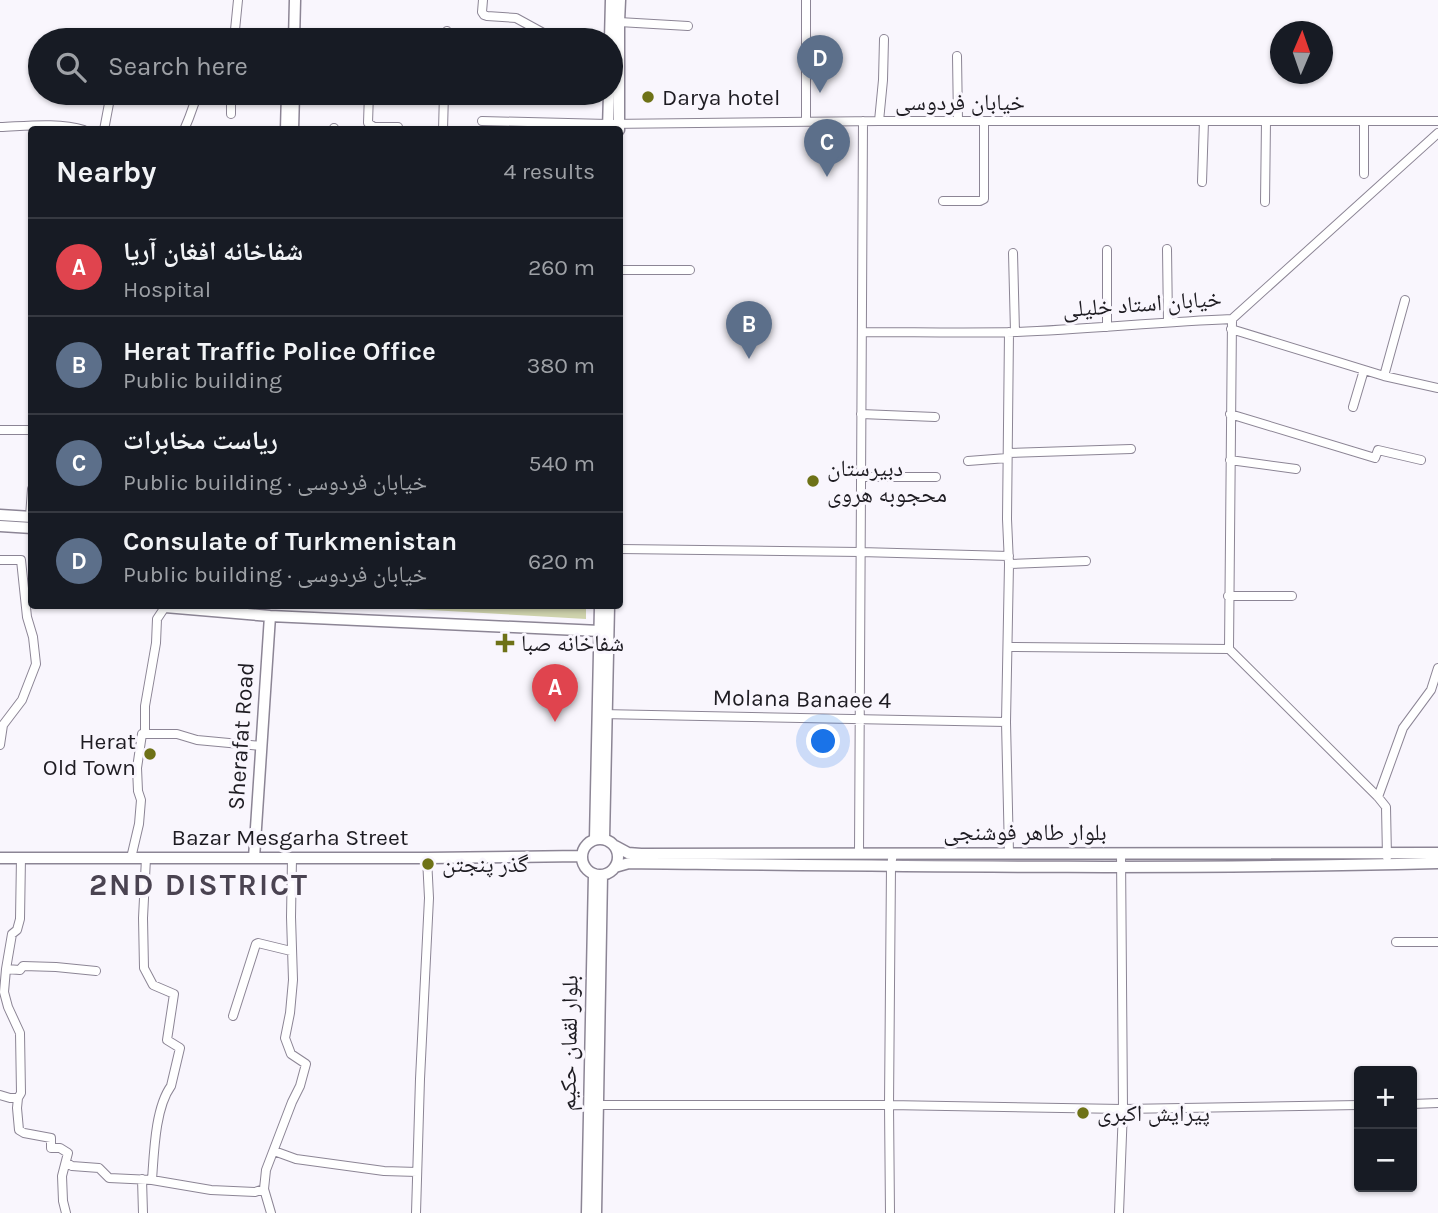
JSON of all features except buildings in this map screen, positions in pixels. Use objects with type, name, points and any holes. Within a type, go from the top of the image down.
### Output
[{"type":"street","points":[[235,28],[238,0]]},
{"type":"street","points":[[288,0],[288,28]]},
{"type":"street","points":[[294,28],[295,0]]},
{"type":"street","points":[[482,0],[484,15],[516,18],[534,28]]},
{"type":"street","points":[[610,28],[611,0]]},
{"type":"street","points":[[619,28],[620,0]]},
{"type":"street","points":[[806,0],[806,122]]},
{"type":"street","points":[[619,22],[688,26]]},
{"type":"street","points":[[879,121],[884,39]]},
{"type":"street","points":[[957,56],[958,121]]},
{"type":"street","points":[[105,126],[109,105]]},
{"type":"street","points":[[186,126],[194,105]]},
{"type":"street","points":[[232,105],[232,114]]},
{"type":"street","points":[[286,105],[286,126]]},
{"type":"street","points":[[293,126],[294,105]]},
{"type":"street","points":[[369,105],[368,123],[372,126]]},
{"type":"street","points":[[443,126],[444,105]]},
{"type":"street","points":[[611,105],[614,126]]},
{"type":"street","points":[[614,126],[615,105]]},
{"type":"street","name":"خیابان فردوسی","points":[[482,121],[509,126]]},
{"type":"street","points":[[859,853],[863,121]]},
{"type":"street","name":"خیابان فردوسی","points":[[623,127],[863,121],[1438,121]]},
{"type":"street","points":[[943,201],[980,201],[984,198],[984,121]]},
{"type":"street","points":[[1202,182],[1204,121]]},
{"type":"street","points":[[1265,202],[1266,121]]},
{"type":"street","points":[[1364,121],[1364,174]]},
{"type":"street","points":[[0,127],[55,126]]},
{"type":"street","name":"خیابان استاد خلیلی","points":[[862,332],[1012,332],[1168,321],[1231,324],[1438,133]]},
{"type":"street","points":[[1167,249],[1168,321]]},
{"type":"street","points":[[1107,250],[1107,327]]},
{"type":"street","points":[[1009,853],[1006,722],[1009,560],[1007,456],[1013,253]]},
{"type":"street","points":[[623,270],[690,270]]},
{"type":"street","points":[[1384,376],[1405,300]]},
{"type":"street","points":[[1387,864],[1386,807],[1229,649],[1231,324],[1364,370],[1438,388]]},
{"type":"street","points":[[1353,407],[1364,370]]},
{"type":"street","points":[[861,414],[935,417]]},
{"type":"street","points":[[1230,414],[1375,458],[1378,450],[1421,460]]},
{"type":"street","points":[[0,430],[28,430]]},
{"type":"street","points":[[968,461],[1007,456],[1131,449]]},
{"type":"street","points":[[1230,460],[1296,469]]},
{"type":"street","points":[[861,477],[936,477]]},
{"type":"street","points":[[0,515],[28,520]]},
{"type":"street","points":[[0,526],[28,521]]},
{"type":"street","points":[[623,550],[860,552],[1086,561]]},
{"type":"street","points":[[0,560],[21,560],[28,581],[27,617],[33,637],[36,664],[22,700],[3,725],[0,745]]},
{"type":"street","points":[[1228,596],[1292,596]]},
{"type":"street","points":[[131,859],[141,800],[136,768],[142,734],[145,732],[145,706],[156,643],[157,618],[163,609]]},
{"type":"street","points":[[200,609],[270,615],[600,631]]},
{"type":"street","points":[[600,609],[600,839]]},
{"type":"street","points":[[602,714],[609,609]]},
{"type":"street","name":"Sherafat Road","points":[[254,858],[270,615]]},
{"type":"street","points":[[1008,648],[1229,649]]},
{"type":"street","points":[[1378,797],[1403,728],[1431,690],[1438,668]]},
{"type":"street","name":"Molana Banaee 4","points":[[602,714],[1006,722]]},
{"type":"street","points":[[142,734],[177,734],[197,740],[261,746]]},
{"type":"street","points":[[600,839],[615,846],[618,854],[612,871],[598,875],[584,867],[581,856],[585,845],[600,839]]},
{"type":"street","name":"بلوار طاهر فوشنجی","points":[[615,846],[628,853],[1438,853]]},
{"type":"street","points":[[890,1213],[893,853]]},
{"type":"street","points":[[1119,1213],[1122,1109],[1121,853]]},
{"type":"street","name":"Bazar Mesgarha Street","points":[[0,858],[581,856]]},
{"type":"street","points":[[21,857],[20,919],[18,930],[12,934],[4,992],[20,1033],[21,1093],[17,1108],[19,1130],[51,1138],[51,1148],[60,1148],[68,1153],[62,1176],[66,1213]]},
{"type":"street","points":[[146,858],[144,968],[153,985],[174,994],[167,1040],[180,1048],[171,1086],[160,1111],[152,1180]]},
{"type":"street","points":[[271,1213],[264,1189],[266,1170],[300,1086],[306,1064],[292,1054],[285,1038],[293,980],[292,858]]},
{"type":"street","points":[[416,1213],[429,898],[427,858]]},
{"type":"street","name":"بلوار طاهر فوشنجی","points":[[615,867],[629,863],[891,866],[1438,863]]},
{"type":"street","name":"بلوار لقمان حکیم","points":[[587,1213],[593,1105],[598,875]]},
{"type":"street","points":[[1396,942],[1438,942]]},
{"type":"street","points":[[233,1016],[257,944],[291,951]]},
{"type":"street","points":[[6,969],[20,970],[23,966],[96,971]]},
{"type":"street","points":[[0,1095],[18,1098]]},
{"type":"street","points":[[1417,1104],[1438,1104]]},
{"type":"street","points":[[593,1105],[889,1105],[1122,1109],[1354,1105]]},
{"type":"street","name":"بلوار لقمان حکیم","points":[[593,1105],[596,1213]]},
{"type":"street","points":[[274,1151],[296,1159],[384,1171],[417,1172]]},
{"type":"street","points":[[67,1163],[72,1166],[99,1168],[109,1178],[152,1180],[211,1190],[255,1192],[264,1189]]},
{"type":"street","points":[[142,1179],[143,1213]]},
{"type":"green space","points":[[412,609],[586,609],[586,619]]},
{"type":"place","name":"Consulate of Turkmenistan","points":[[820,93]]},
{"type":"place","name":"Darya hotel","points":[[648,97]]},
{"type":"place","name":"ریاست مخابرات","points":[[827,177]]},
{"type":"place","name":"Herat Traffic Police Office","points":[[749,359]]},
{"type":"place","name":"دبیرستان محجوبه هروی","points":[[813,481]]},
{"type":"place","name":"شفاخانه صبا","points":[[505,643]]},
{"type":"place","name":"شفاخانه افغان آریا","points":[[555,722]]},
{"type":"place","name":"Herat Old Town","points":[[150,754]]},
{"type":"place","name":"گذر پنجتن","points":[[428,864]]},
{"type":"place","name":"پیرایش اکبری","points":[[1083,1113]]},
{"type":"district","name":"2ND DISTRICT","points":[[199,885]]}]
